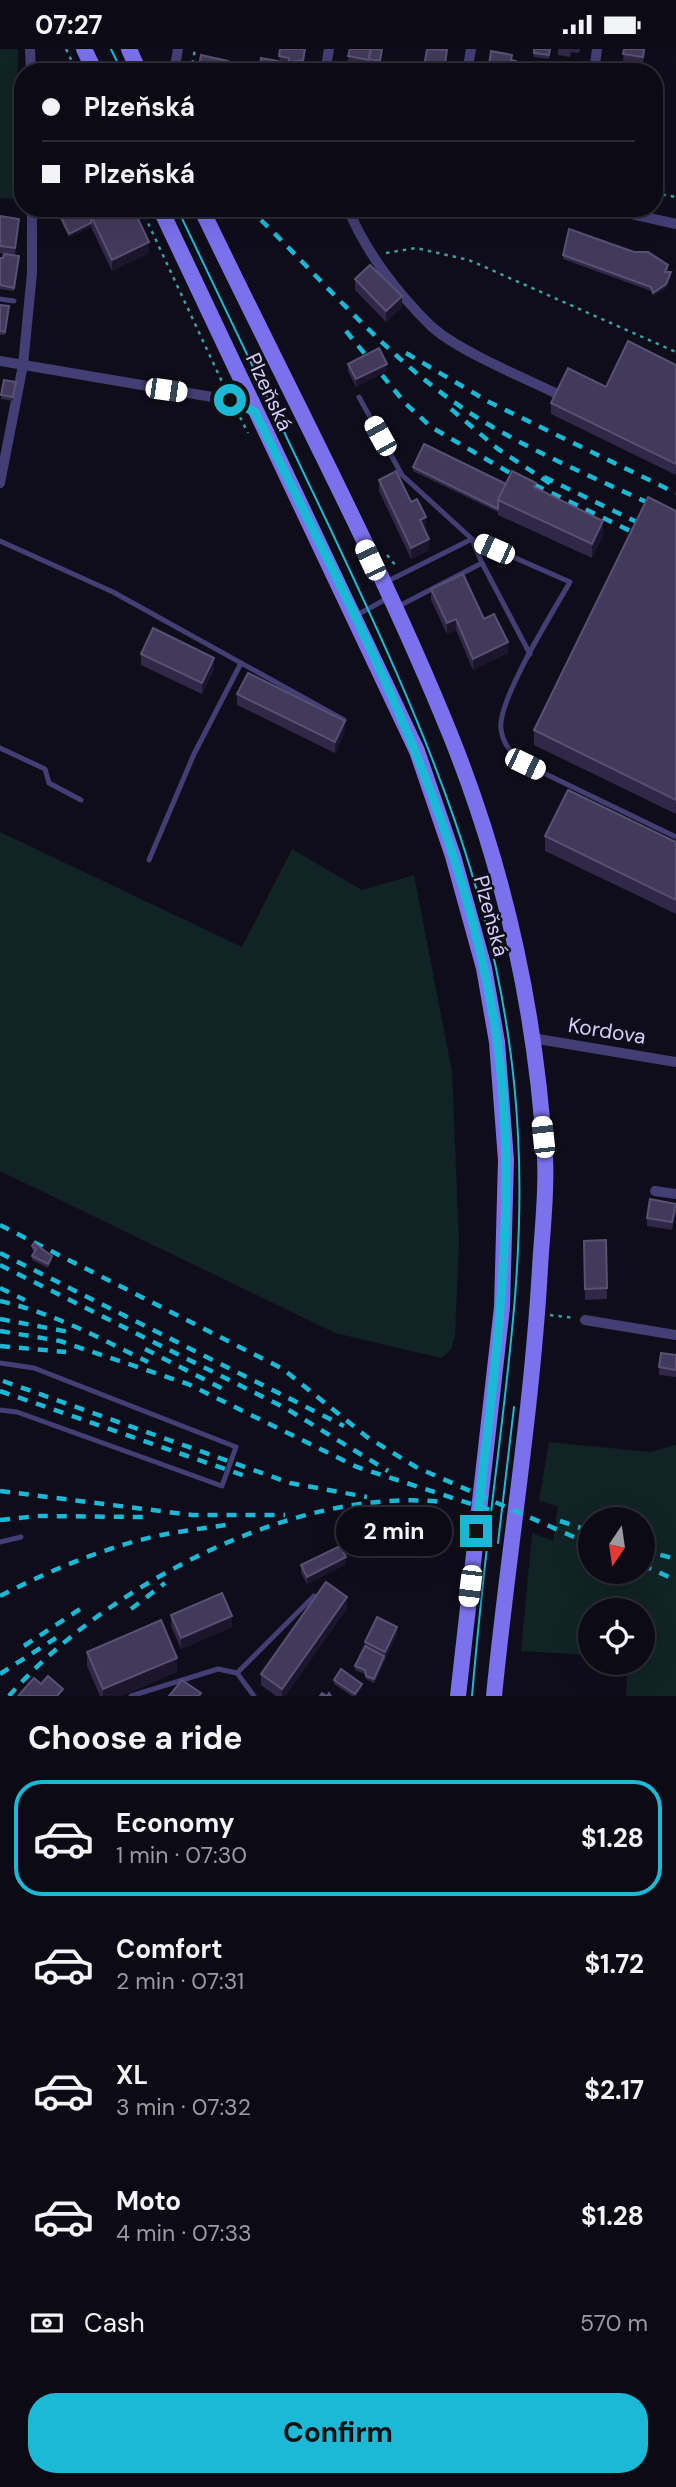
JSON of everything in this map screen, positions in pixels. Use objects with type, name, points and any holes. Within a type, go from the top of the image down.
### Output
[{"type":"main road","name":"Plzeňská","points":[[164,217],[416,751],[448,843],[484,968],[497,1042],[506,1160],[502,1307],[458,1696]]},
{"type":"main road","name":"Plzeňská","points":[[205,217],[387,597],[452,741],[488,848],[518,957],[532,1038],[545,1162],[538,1312],[494,1696]]},
{"type":"street","points":[[0,483],[23,365],[32,273],[32,217]]},
{"type":"street","points":[[352,217],[358,233],[374,255],[433,328],[486,359],[559,395]]},
{"type":"street","points":[[645,217],[676,224]]},
{"type":"street","points":[[0,361],[230,400],[255,412]]},
{"type":"street","name":"Kordova","points":[[532,1038],[676,1062]]},
{"type":"street","points":[[655,1191],[676,1194]]},
{"type":"street","points":[[584,1319],[676,1335]]},
{"type":"lane","points":[[0,299],[14,301]]},
{"type":"lane","points":[[359,397],[402,475],[472,539],[570,582],[506,704],[500,728],[506,747],[525,764],[676,837]]},
{"type":"lane","points":[[354,616],[387,597],[472,539]]},
{"type":"lane","points":[[472,539],[530,654]]},
{"type":"lane","points":[[0,541],[113,592],[344,720]]},
{"type":"lane","points":[[387,597],[482,563]]},
{"type":"lane","points":[[149,860],[194,754],[241,663]]},
{"type":"lane","points":[[0,748],[46,769],[49,783],[81,800]]},
{"type":"lane","points":[[0,1363],[34,1368],[236,1447],[222,1486],[17,1412],[0,1410]]},
{"type":"lane","points":[[0,1542],[22,1537]]},
{"type":"lane","points":[[237,1673],[314,1597]]},
{"type":"lane","points":[[131,1696],[218,1669],[237,1673],[254,1696]]},
{"type":"path","points":[[145,217],[230,400],[229,408],[239,415],[251,438]]},
{"type":"path","points":[[374,255],[416,249],[469,260],[676,352]]},
{"type":"path","points":[[548,1314],[584,1319]]},
{"type":"shaded area","points":[[0,49],[18,49],[18,63],[14,63],[14,199],[0,198]]},
{"type":"shaded area","points":[[0,832],[242,947],[292,849],[362,890],[414,875],[452,1072],[459,1243],[455,1334],[451,1350],[441,1358],[335,1333],[0,1171]]},
{"type":"shaded area","points":[[549,1442],[650,1452],[676,1445],[676,1696],[626,1696],[627,1675],[655,1675],[655,1598],[578,1598],[578,1654],[521,1651],[532,1533],[553,1541],[558,1506],[539,1501]]},
{"type":"building","points":[[280,49],[305,49],[303,60],[289,62],[289,58],[279,56]]},
{"type":"building","points":[[350,49],[370,49],[369,60],[348,56]]},
{"type":"building","points":[[371,49],[382,49],[380,61],[369,59]]},
{"type":"building","points":[[427,49],[447,50],[445,63],[425,63]]},
{"type":"building","points":[[534,49],[550,49],[549,55],[534,53]]},
{"type":"building","points":[[624,49],[644,49],[643,57],[623,54]]},
{"type":"building","points":[[491,51],[512,55],[511,60],[516,63],[489,63]]},
{"type":"building","points":[[201,55],[228,61],[227,63],[200,63]]},
{"type":"building","points":[[261,58],[278,61],[278,63],[260,63]]},
{"type":"building","points":[[0,216],[19,219],[15,248],[0,246]]},
{"type":"building","points":[[61,217],[91,217],[91,223],[69,234]]},
{"type":"building","points":[[91,217],[137,217],[149,242],[112,260]]},
{"type":"building","points":[[569,229],[634,252],[648,252],[668,265],[665,272],[671,272],[666,284],[653,293],[651,287],[563,255]]},
{"type":"building","points":[[4,254],[19,256],[14,288],[0,285],[0,258],[3,258]]},
{"type":"building","points":[[370,265],[402,296],[386,311],[355,279]]},
{"type":"building","points":[[0,305],[9,306],[5,332],[0,331]]},
{"type":"building","points":[[628,341],[676,365],[676,464],[551,403],[568,368],[606,387]]},
{"type":"building","points":[[379,348],[387,364],[356,379],[348,364]]},
{"type":"building","points":[[4,380],[16,382],[13,397],[1,395]]},
{"type":"building","points":[[424,444],[506,484],[498,500],[498,509],[413,467]]},
{"type":"building","points":[[396,471],[411,502],[417,499],[426,517],[420,520],[429,539],[411,548],[379,480]]},
{"type":"building","points":[[512,471],[536,483],[534,487],[603,521],[592,544],[498,500]]},
{"type":"building","points":[[648,497],[676,511],[676,800],[534,730]]},
{"type":"building","points":[[463,574],[484,619],[494,614],[508,642],[473,659],[456,619],[447,623],[431,589]]},
{"type":"building","points":[[153,628],[214,658],[202,683],[141,654]]},
{"type":"building","points":[[248,673],[345,721],[335,742],[237,694]]},
{"type":"building","points":[[568,790],[676,842],[676,900],[545,836]]},
{"type":"building","points":[[650,1199],[676,1204],[672,1222],[647,1218]]},
{"type":"building","points":[[606,1240],[607,1288],[585,1289],[584,1241]]},
{"type":"building","points":[[34,1243],[52,1256],[48,1264],[32,1256],[36,1249],[32,1246]]},
{"type":"building","points":[[661,1353],[676,1355],[676,1370],[659,1367]]},
{"type":"building","points":[[340,1546],[346,1557],[307,1577],[301,1565]]},
{"type":"building","points":[[326,1582],[347,1597],[282,1689],[261,1674]]},
{"type":"building","points":[[222,1593],[232,1616],[181,1638],[171,1615]]},
{"type":"building","points":[[377,1617],[397,1627],[385,1652],[365,1642]]},
{"type":"building","points":[[161,1620],[177,1658],[103,1689],[87,1652]]},
{"type":"building","points":[[365,1646],[384,1656],[374,1679],[366,1676],[365,1670],[355,1666]]},
{"type":"building","points":[[341,1669],[362,1684],[355,1694],[334,1680]]},
{"type":"building","points":[[48,1676],[63,1689],[57,1696],[18,1696],[34,1678],[41,1684]]},
{"type":"building","points":[[182,1680],[201,1693],[199,1696],[169,1696]]},
{"type":"tram line","points":[[111,49],[118,63]]},
{"type":"tram line","points":[[181,217],[364,601],[428,747],[478,896],[497,973],[511,1052],[518,1135],[518,1255],[512,1335],[472,1696]]},
{"type":"tram line","points":[[498,1543],[514,1407]]},
{"type":"railway","points":[[261,220],[379,339],[454,402],[533,449],[676,516]]},
{"type":"railway","points":[[346,331],[405,403],[431,427],[510,473],[676,553]]},
{"type":"railway","points":[[406,353],[489,402],[676,493]]},
{"type":"railway","points":[[451,409],[498,449],[551,484]]},
{"type":"railway","points":[[544,477],[676,541]]},
{"type":"railway","points":[[0,1225],[283,1369],[367,1437],[416,1467],[574,1537]]},
{"type":"railway","points":[[0,1253],[344,1426]]},
{"type":"railway","points":[[0,1265],[287,1409],[388,1471]]},
{"type":"railway","points":[[0,1288],[25,1300]]},
{"type":"railway","points":[[0,1301],[57,1319],[148,1362]]},
{"type":"railway","points":[[0,1319],[69,1332]]},
{"type":"railway","points":[[0,1331],[60,1341],[188,1384],[357,1467],[490,1510]]},
{"type":"railway","points":[[0,1346],[66,1352]]},
{"type":"railway","points":[[145,1349],[229,1392]]},
{"type":"railway","points":[[3,1381],[290,1483],[367,1497]]},
{"type":"railway","points":[[0,1391],[248,1477]]},
{"type":"railway","points":[[0,1491],[192,1515],[285,1515]]},
{"type":"railway","points":[[9,1696],[49,1656],[96,1617],[149,1582],[206,1552],[265,1528],[326,1510],[385,1501],[442,1502]]},
{"type":"railway","points":[[0,1520],[37,1516],[143,1517]]},
{"type":"railway","points":[[560,1521],[578,1527]]},
{"type":"railway","points":[[0,1596],[55,1570],[112,1548],[162,1535],[233,1524]]},
{"type":"railway","points":[[655,1553],[676,1559]]},
{"type":"railway","points":[[655,1571],[676,1580]]},
{"type":"railway","points":[[131,1609],[165,1583]]},
{"type":"railway","points":[[24,1646],[80,1609]]},
{"type":"railway","points":[[0,1674],[56,1638]]},
{"type":"route","points":[[230,400],[245,404],[255,412],[416,751],[453,856],[484,968],[497,1042],[506,1160],[502,1307],[476,1531]]}]
